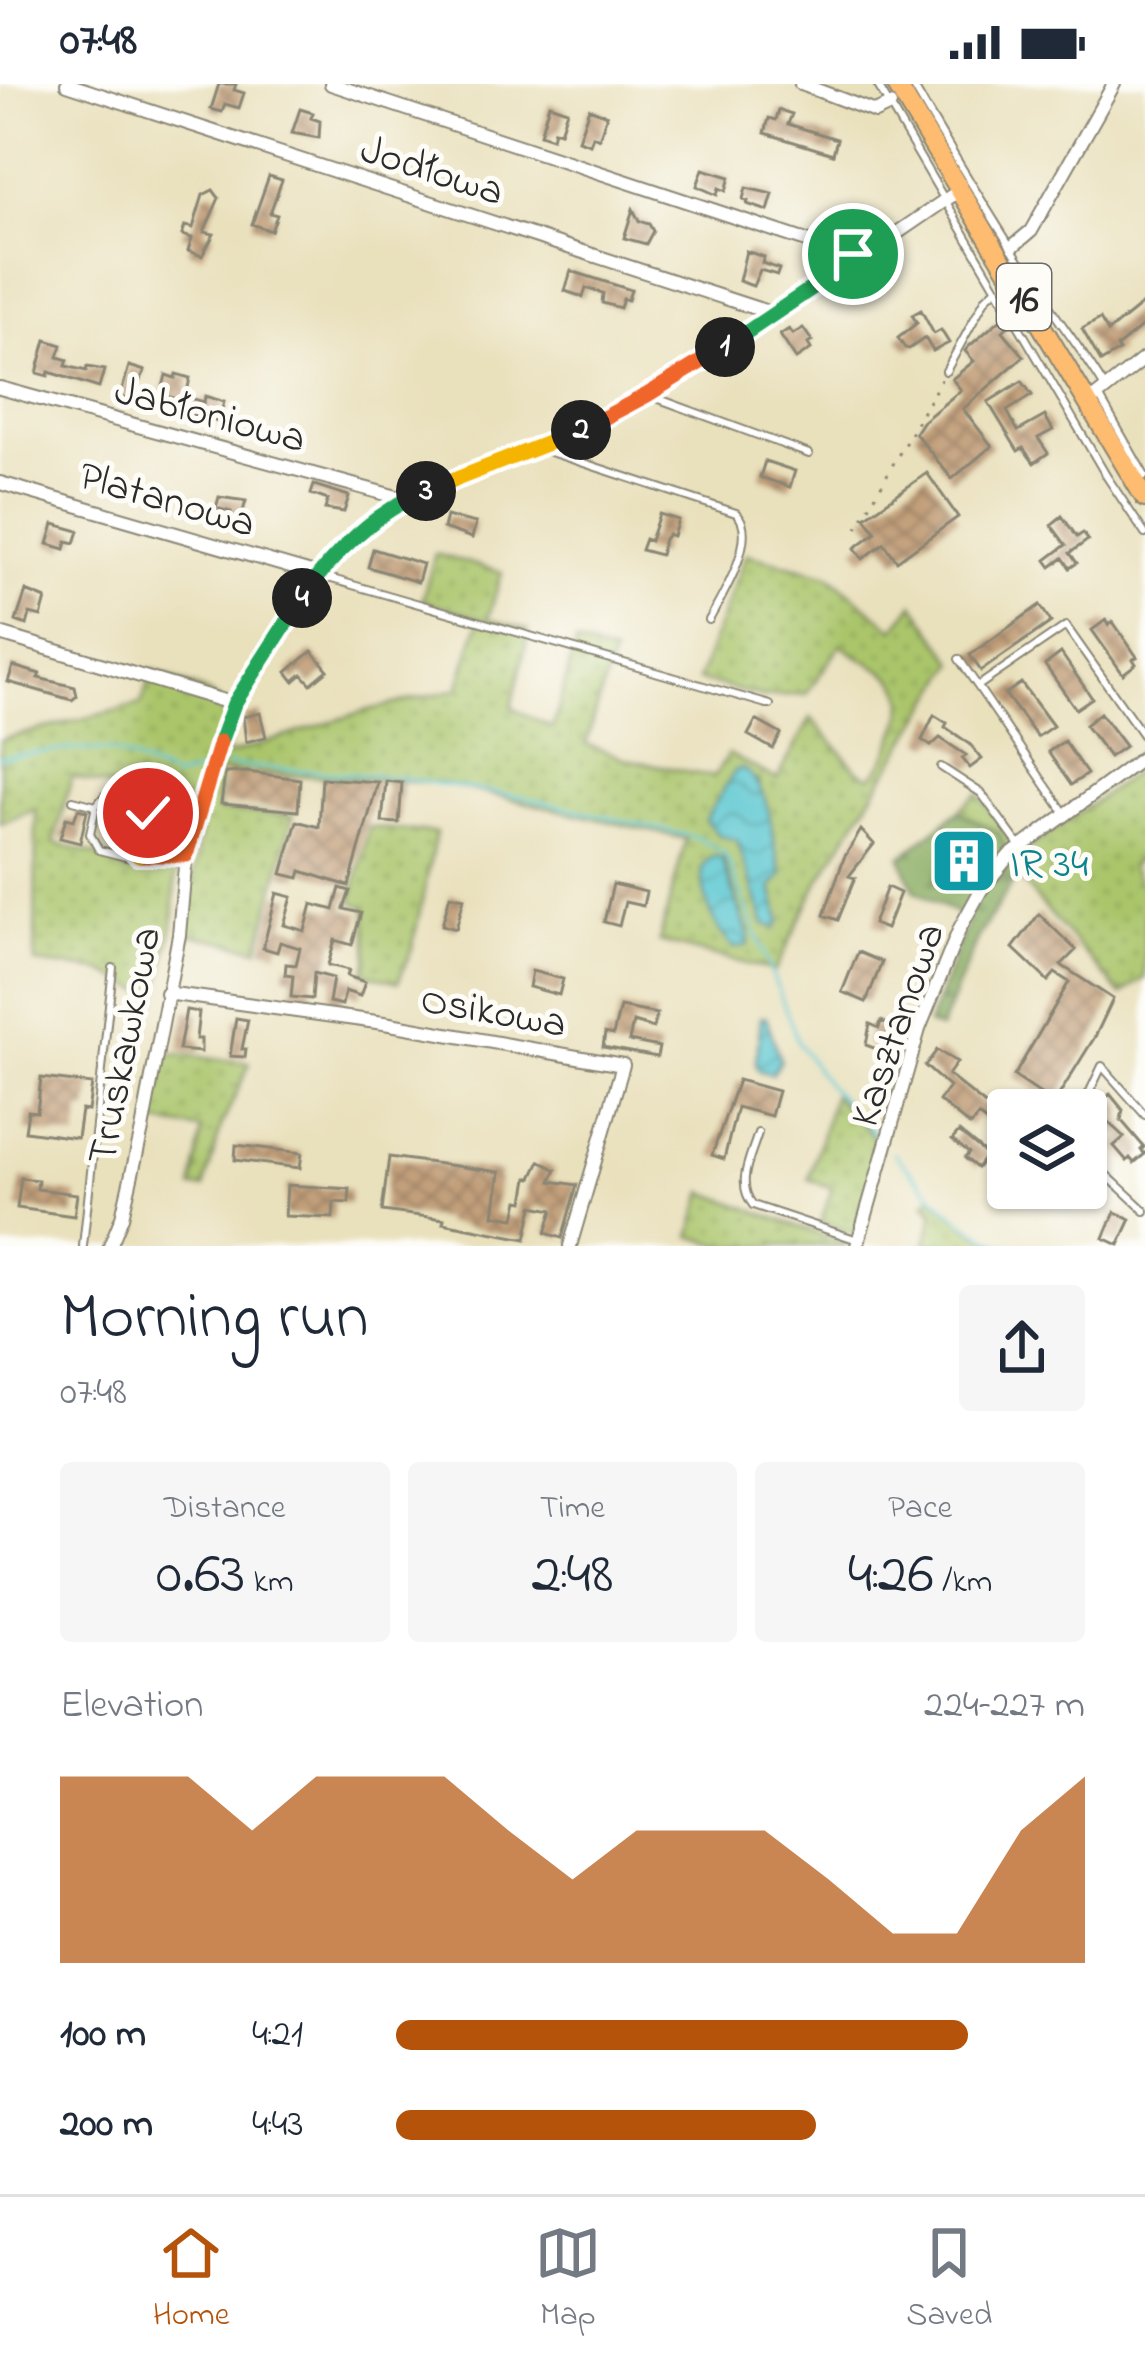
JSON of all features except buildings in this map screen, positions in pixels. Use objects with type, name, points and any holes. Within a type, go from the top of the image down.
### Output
[{"type":"main road","name":"16","points":[[896,84],[953,195],[1098,397],[1145,499]]},
{"type":"street","name":"Jodłowa","points":[[68,84],[777,315]]},
{"type":"street","points":[[331,84],[858,257]]},
{"type":"street","points":[[801,84],[875,112],[890,105]]},
{"type":"street","points":[[1013,246],[1031,231],[1114,84]]},
{"type":"street","name":"Truskawkowa","points":[[110,1246],[122,1217],[142,1130],[179,935],[186,855],[234,704],[318,575],[380,516],[404,500],[537,448],[647,395],[777,315],[953,195]]},
{"type":"street","points":[[1098,397],[1145,358]]},
{"type":"street","name":"Jabłoniowa","points":[[0,388],[404,500]]},
{"type":"street","name":"Platanowa","points":[[0,483],[318,575]]},
{"type":"street","points":[[0,634],[234,704]]},
{"type":"street","name":"Kasztanowa","points":[[858,1243],[927,1009],[981,890],[1021,848],[1145,756]]},
{"type":"street","name":"Osikowa","points":[[166,993],[384,1023],[623,1065],[570,1246]]},
{"type":"lane","points":[[877,84],[953,195],[998,288],[1145,534]]},
{"type":"lane","points":[[912,84],[1013,246],[1145,476]]},
{"type":"lane","points":[[946,371],[986,298],[998,288]]},
{"type":"lane","points":[[647,395],[809,454]]},
{"type":"lane","points":[[537,448],[736,513],[744,520],[737,562],[709,620]]},
{"type":"lane","points":[[318,575],[770,705]]},
{"type":"lane","points":[[978,686],[1066,626],[1145,738]]},
{"type":"lane","points":[[959,659],[1066,815]]},
{"type":"lane","points":[[941,766],[981,793],[1021,848]]},
{"type":"lane","points":[[138,856],[148,818],[143,804],[110,795],[96,806],[89,834],[93,845],[130,858],[186,855]]},
{"type":"lane","points":[[73,800],[96,806]]},
{"type":"lane","points":[[83,1246],[113,968]]},
{"type":"lane","points":[[1091,1089],[1102,1066],[1145,1115]]},
{"type":"lane","points":[[758,1133],[743,1183],[753,1205],[858,1243]]},
{"type":"lane","points":[[1107,1176],[1145,1211]]},
{"type":"path","points":[[857,528],[946,371]]},
{"type":"green space","points":[[435,554],[502,572],[488,619],[529,630],[512,708],[553,728],[576,643],[613,655],[586,744],[627,759],[714,777],[728,754],[777,779],[811,718],[858,771],[870,777],[885,758],[902,716],[901,688],[841,645],[806,694],[762,697],[698,680],[746,554],[829,575],[894,629],[914,604],[955,663],[820,879],[775,971],[659,942],[686,839],[440,783],[220,771],[218,811],[293,816],[259,949],[184,933],[204,811],[193,810],[184,840],[157,851],[155,835],[148,832],[157,801],[72,776],[54,843],[156,871],[159,863],[176,870],[173,925],[157,999],[102,971],[35,963],[36,809],[0,824],[0,740],[141,704],[153,670],[237,711],[225,756],[365,711],[458,689],[480,618],[422,600]],"holes":[[[758,780],[782,875],[772,887],[780,920],[765,924],[737,840]],[[723,859],[749,936],[748,945],[726,939],[710,912]]]},
{"type":"green space","points":[[1145,765],[1145,855],[1130,866],[1145,890],[1145,978],[1121,995],[1017,876],[999,833],[958,811],[978,793],[1022,854]]},
{"type":"green space","points":[[958,811],[999,833],[1017,876],[978,937],[940,1029],[928,1024],[968,921],[914,890],[901,857]]},
{"type":"green space","points":[[369,827],[436,833],[412,949],[398,982],[364,973],[366,908],[352,901]]},
{"type":"green space","points":[[160,1052],[250,1063],[221,1127],[204,1188],[193,1188],[202,1130],[150,1122]]},
{"type":"green space","points":[[833,1095],[881,1145],[855,1234],[821,1222],[832,1188],[809,1179]]},
{"type":"green space","points":[[704,1192],[846,1246],[723,1246],[691,1236]]},
{"type":"green space","points":[[932,1196],[976,1233],[1001,1246],[925,1246],[934,1213],[925,1203]]},
{"type":"water","points":[[742,768],[761,790],[770,817],[782,875],[772,887],[780,921],[776,928],[765,924],[737,840],[720,836],[705,820],[735,771]]},
{"type":"water","points":[[716,856],[722,859],[748,945],[734,948],[710,912],[702,869]]},
{"type":"water","points":[[761,1017],[766,1017],[780,1060],[772,1074],[756,1065]]},
{"type":"waterway","points":[[0,757],[71,749],[113,751],[175,778],[206,770]]},
{"type":"waterway","points":[[227,765],[395,777],[521,797],[698,838],[724,853],[729,863],[799,1044],[826,1083],[879,1138]]},
{"type":"waterway","points":[[894,1153],[959,1218],[1006,1246]]},
{"type":"place","name":"IR 34","points":[[964,861]]},
{"type":"route","points":[[148,813],[138,856],[186,855],[234,704],[318,575],[380,516],[404,500],[584,428],[647,395],[777,315],[858,257],[853,254]]}]
